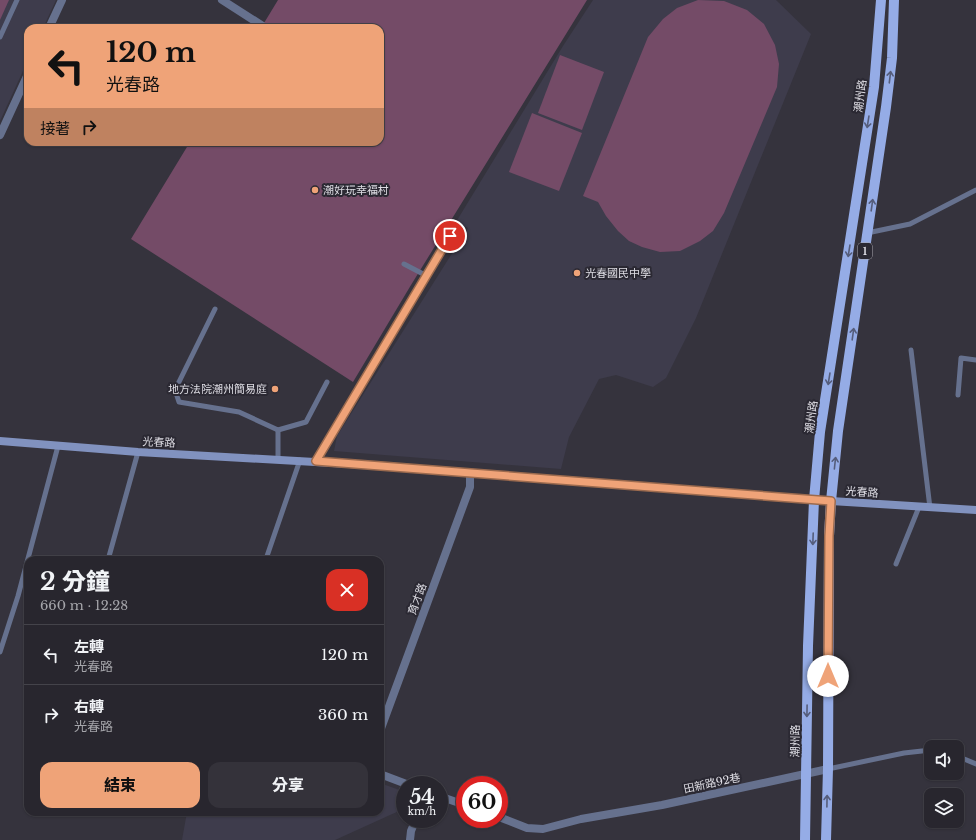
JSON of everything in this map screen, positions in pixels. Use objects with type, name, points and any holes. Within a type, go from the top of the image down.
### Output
[{"type":"main road","name":"潮州路","points":[[805,840],[808,646],[814,500],[820,432],[874,87],[880,0]]},
{"type":"main road","name":"1","points":[[826,840],[828,769],[829,544],[831,501],[838,431],[892,58],[894,0]]},
{"type":"main road","name":"光春路","points":[[0,441],[138,452],[316,461],[814,500],[976,510]]},
{"type":"street","points":[[51,24],[62,0]]},
{"type":"street","points":[[222,0],[260,24]]},
{"type":"street","points":[[0,135],[24,83]]},
{"type":"street","points":[[316,461],[450,236]]},
{"type":"street","name":"育才路","points":[[384,720],[470,487],[470,473]]},
{"type":"street","name":"田新路92巷","points":[[508,821],[527,828],[542,829],[581,819],[662,805],[828,769]]},
{"type":"street","points":[[384,776],[396,780]]},
{"type":"street","points":[[410,840],[412,828]]},
{"type":"lane","points":[[0,37],[17,0]]},
{"type":"lane","points":[[867,234],[910,224],[976,190]]},
{"type":"lane","points":[[404,264],[427,276]]},
{"type":"lane","points":[[215,309],[175,390],[179,402],[239,412],[278,430],[306,422],[327,382]]},
{"type":"lane","points":[[911,350],[930,508]]},
{"type":"lane","points":[[958,395],[961,358],[976,360]]},
{"type":"lane","points":[[278,430],[278,459]]},
{"type":"lane","points":[[29,556],[58,446]]},
{"type":"lane","points":[[109,556],[138,452]]},
{"type":"lane","points":[[267,556],[300,460]]},
{"type":"lane","points":[[896,564],[919,507]]},
{"type":"lane","points":[[0,652],[24,574]]},
{"type":"lane","name":"田新路92巷","points":[[828,769],[904,753],[924,751]]},
{"type":"lane","points":[[964,759],[976,764]]},
{"type":"shaded area","points":[[0,0],[56,0],[45,24],[24,24],[24,69],[0,121]]},
{"type":"shaded area","points":[[0,0],[9,0],[0,20]]},
{"type":"shaded area","name":"潮好玩幸福村","points":[[278,0],[587,0],[411,285],[353,382],[131,239],[188,146],[384,146],[384,24],[263,24]]},
{"type":"shaded area","name":"光春國民中學","points":[[593,0],[776,0],[811,34],[696,318],[666,378],[653,387],[616,375],[599,379],[569,437],[561,469],[334,451],[337,436],[468,228],[456,222],[563,46]]},
{"type":"shaded area","points":[[698,0],[724,1],[747,10],[764,24],[775,45],[779,64],[777,87],[724,213],[713,231],[700,241],[680,251],[660,252],[642,247],[629,241],[618,231],[606,216],[598,202],[583,196],[648,37],[663,19],[677,8]]},
{"type":"shaded area","points":[[560,55],[604,72],[582,130],[538,113]]},
{"type":"shaded area","points":[[532,113],[582,133],[559,191],[509,172]]},
{"type":"shaded area","points":[[384,784],[396,789],[396,812],[335,840],[182,840],[186,816],[384,816]]},
{"type":"place","name":"潮好玩幸福村","points":[[315,190]]},
{"type":"place","name":"光春國民中學","points":[[577,273]]},
{"type":"place","name":"地方法院潮州簡易庭","points":[[275,389]]},
{"type":"route","points":[[450,236],[316,461],[831,501],[829,536],[828,676]]}]
